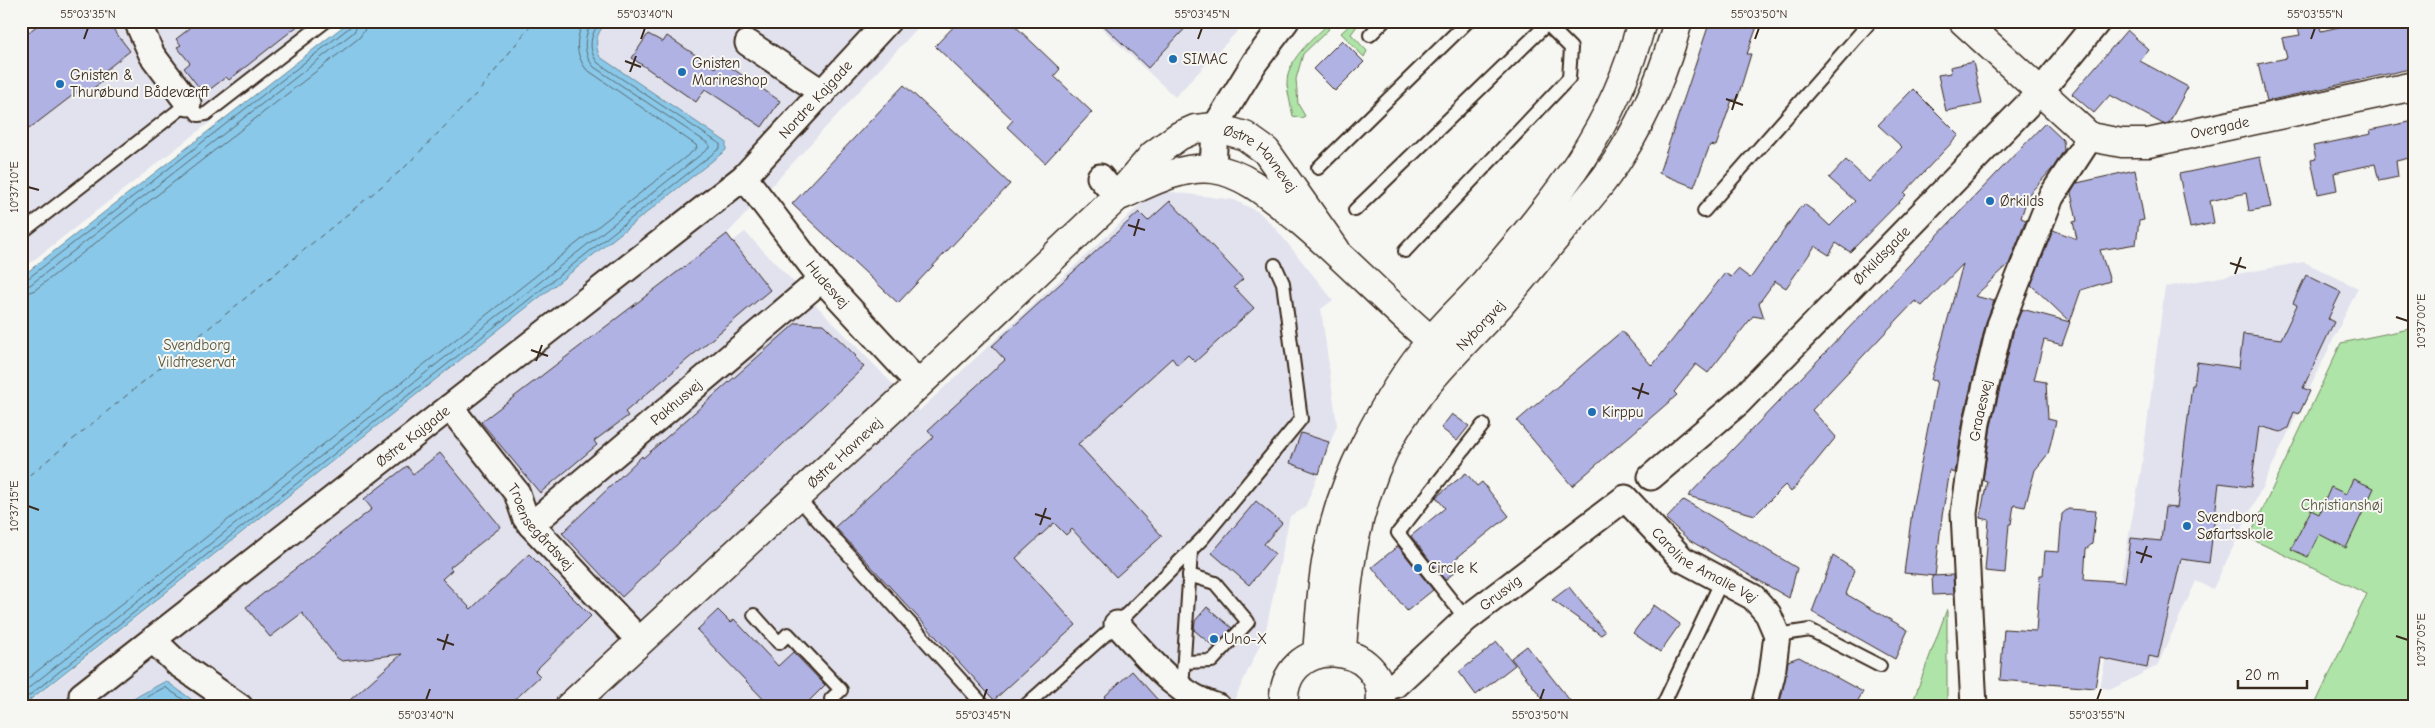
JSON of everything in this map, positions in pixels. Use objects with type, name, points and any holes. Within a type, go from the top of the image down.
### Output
[{"type":"street","points":[[137,21],[152,55],[188,103]]},
{"type":"street","name":"Nordre Kajgade","points":[[744,177],[888,21]]},
{"type":"street","points":[[1213,169],[1215,127],[1255,62],[1286,21]]},
{"type":"street","name":"Nyborgvej","points":[[1441,349],[1479,288],[1560,192],[1593,142],[1626,75],[1642,21]]},
{"type":"street","name":"Nyborgvej","points":[[1329,653],[1327,554],[1343,496],[1366,443],[1403,380],[1499,305],[1609,174],[1636,130],[1648,106],[1665,63],[1678,21]]},
{"type":"street","points":[[1963,21],[2090,137]]},
{"type":"street","name":"Ørkildsgade","points":[[1651,477],[1739,402],[2040,92],[2098,21]]},
{"type":"street","points":[[748,43],[823,93]]},
{"type":"street","name":"Overgade","points":[[2090,137],[2122,143],[2148,143],[2414,86]]},
{"type":"street","name":"Østre Havnevej","points":[[569,707],[639,640],[919,384],[1109,187],[1165,145],[1195,129],[1215,127],[1245,136],[1266,151],[1336,250]]},
{"type":"street","name":"Graaesvej","points":[[1974,707],[1964,513],[1977,423],[2000,325],[2051,197],[2090,137]]},
{"type":"street","name":"Østre Havnevej","points":[[1109,187],[1182,172],[1213,169],[1241,179],[1260,190],[1336,250],[1441,349]]},
{"type":"street","name":"Hudesvej","points":[[744,177],[822,280],[919,384]]},
{"type":"street","name":"Østre Kajgade","points":[[82,695],[154,641],[744,177]]},
{"type":"street","name":"Pakhusvej","points":[[531,525],[822,280]]},
{"type":"street","name":"Troensegårdsvej","points":[[450,407],[517,493],[531,525],[639,640]]},
{"type":"street","name":"Grusvig","points":[[1380,699],[1466,619],[1625,498]]},
{"type":"street","name":"Caroline Amalie Vej","points":[[1625,498],[1682,558],[1753,596],[1768,614],[1777,634]]},
{"type":"street","points":[[1117,624],[1166,676],[1204,703],[1218,707]]},
{"type":"street","points":[[1764,707],[1772,675],[1777,634]]},
{"type":"street","points":[[154,641],[177,663],[240,707]]},
{"type":"street","points":[[1280,706],[1295,668],[1305,659],[1329,653],[1356,657],[1367,666],[1375,677],[1380,699]]},
{"type":"lane","points":[[21,233],[188,103],[198,115],[206,114],[326,21]]},
{"type":"lane","points":[[1370,35],[1384,21]]},
{"type":"lane","points":[[1318,168],[1468,21]]},
{"type":"lane","points":[[1704,211],[1871,21]]},
{"type":"lane","points":[[1355,210],[1546,23],[1571,48],[1570,78],[1405,251]]},
{"type":"lane","points":[[1024,707],[1117,624],[1190,551],[1244,491],[1302,419],[1283,283],[1275,265]]},
{"type":"lane","points":[[1466,619],[1398,533],[1483,425]]},
{"type":"lane","points":[[797,497],[981,705]]},
{"type":"lane","points":[[1182,689],[1190,551]]},
{"type":"lane","points":[[1184,662],[1212,661],[1248,622],[1215,583],[1189,575]]},
{"type":"lane","points":[[1662,707],[1722,580]]},
{"type":"lane","points":[[754,615],[779,642],[788,634],[841,690],[831,699],[838,707]]},
{"type":"lane","points":[[1777,634],[1810,630],[1880,666]]},
{"type":"shaded area","points":[[21,21],[339,21],[21,270]]},
{"type":"shaded area","points":[[611,21],[924,21],[727,234],[733,241],[745,232],[919,411],[1156,190],[1234,200],[1259,212],[1276,229],[1333,300],[1321,309],[1337,425],[1305,508],[1290,516],[1265,634],[1231,707],[202,707],[166,681],[118,707],[23,707],[726,150],[725,142],[602,59],[597,50],[596,41],[600,31],[606,24]]},
{"type":"shaded area","name":"SIMAC","points":[[1094,21],[1247,21],[1175,97]]},
{"type":"shaded area","name":"Svendborg Søfartsskole","points":[[2304,262],[2358,288],[2213,589],[2196,581],[2157,666],[2112,689],[2100,688],[2141,471],[2165,287]]},
{"type":"green space","points":[[1352,23],[1357,26],[1351,34],[1367,51],[1364,57],[1341,33]]},
{"type":"green space","points":[[1326,26],[1329,29],[1303,54],[1296,79],[1298,104],[1305,116],[1301,118],[1293,116],[1287,85],[1290,67],[1306,45]]},
{"type":"green space","name":"Christianshøj","points":[[2414,328],[2414,707],[2314,707],[2367,594],[2249,538],[2341,343]]},
{"type":"green space","points":[[1947,609],[1947,707],[1911,707]]},
{"type":"water","name":"Svendborg Vildtreservat","points":[[350,21],[611,21],[602,28],[598,36],[597,46],[600,57],[726,142],[726,150],[21,707],[21,277]]},
{"type":"water","points":[[166,681],[202,707],[118,707]]},
{"type":"building","name":"Gnisten & Thurøbund Bådeværft","points":[[43,21],[107,21],[130,51],[102,73],[106,78],[85,95],[81,89],[21,135],[21,38]]},
{"type":"building","points":[[184,21],[304,21],[229,80],[226,77],[204,94],[184,68],[190,63],[177,47],[181,45],[176,39],[189,29]]},
{"type":"building","points":[[959,21],[1010,21],[1060,69],[1054,76],[1092,112],[1045,163],[1007,127],[1013,120],[935,46]]},
{"type":"building","points":[[1099,21],[1192,21],[1148,68]]},
{"type":"building","points":[[1710,21],[1759,21],[1747,54],[1751,54],[1737,100],[1732,100],[1716,146],[1710,145],[1694,187],[1659,173]]},
{"type":"building","points":[[2407,21],[2414,49],[2414,68],[2267,101],[2258,64],[2287,58],[2282,38],[2300,35],[2298,28],[2319,23],[2321,31],[2361,22]]},
{"type":"building","points":[[2127,30],[2149,50],[2140,61],[2188,87],[2169,123],[2163,124],[2110,95],[2094,113],[2072,94]]},
{"type":"building","points":[[648,34],[663,42],[667,36],[715,68],[720,60],[780,101],[762,127],[705,89],[696,102],[632,58]]},
{"type":"building","points":[[1342,40],[1364,62],[1335,91],[1313,69]]},
{"type":"building","points":[[1973,62],[1982,104],[1946,111],[1938,75],[1951,73],[1950,67]]},
{"type":"building","points":[[904,85],[1010,184],[898,303],[792,204]]},
{"type":"building","points":[[1913,89],[1959,135],[1904,193],[1906,195],[1850,252],[1836,243],[1829,255],[1815,246],[1786,288],[1775,281],[1759,303],[1764,318],[1753,316],[1708,373],[1696,364],[1674,392],[1677,395],[1572,486],[1517,421],[1622,331],[1652,366],[1725,273],[1731,277],[1738,269],[1750,278],[1752,276],[1804,204],[1830,226],[1855,201],[1829,178],[1846,160],[1869,182],[1902,147],[1878,125]]},
{"type":"building","points":[[2414,121],[2414,157],[2396,161],[2398,177],[2379,181],[2375,164],[2334,173],[2337,190],[2318,194],[2311,160],[2316,159],[2313,146],[2371,134],[2370,130]]},
{"type":"building","points":[[2045,123],[2063,140],[2064,150],[2053,168],[2028,195],[2021,218],[2026,220],[2009,264],[1975,296],[1994,301],[1986,322],[1963,420],[1955,473],[1950,471],[1942,516],[1935,576],[1904,573],[1913,504],[1937,381],[1931,380],[1963,264],[1922,306],[1915,301],[1812,410],[1836,437],[1791,492],[1785,485],[1755,515],[1688,496]]},
{"type":"building","points":[[2260,157],[2271,207],[2249,211],[2246,193],[2210,201],[2214,223],[2190,228],[2179,174]]},
{"type":"building","points":[[2135,170],[2144,220],[2139,221],[2136,244],[2100,250],[2110,281],[2081,290],[2070,322],[2031,285],[2053,230],[2077,239],[2073,222],[2077,221],[2071,193],[2077,183]]},
{"type":"building","points":[[1170,201],[1243,279],[1234,287],[1254,308],[1195,362],[1188,355],[1177,365],[1172,358],[1078,444],[1162,536],[1116,577],[1072,529],[1066,535],[1054,523],[1016,558],[1076,625],[994,700],[835,527],[934,437],[928,430],[1005,360],[992,346],[1139,212],[1148,221]]},
{"type":"building","points":[[727,234],[770,290],[625,412],[628,416],[594,441],[597,445],[540,493],[481,422]]},
{"type":"building","points":[[2306,275],[2341,292],[2328,319],[2334,322],[2303,388],[2310,391],[2299,414],[2294,412],[2288,428],[2281,432],[2259,426],[2251,487],[2219,483],[2209,563],[2181,559],[2158,658],[2149,656],[2147,668],[2100,658],[2095,688],[2000,680],[2004,629],[2036,631],[2040,575],[2043,575],[2045,551],[2059,552],[2062,514],[2068,509],[2096,511],[2092,544],[2086,549],[2084,579],[2125,582],[2131,538],[2161,541],[2165,507],[2177,508],[2192,385],[2194,385],[2197,362],[2239,368],[2243,334],[2281,339],[2297,305],[2293,303]]},
{"type":"building","points":[[2022,309],[2070,322],[2062,345],[2044,340],[2034,380],[2046,382],[2048,419],[2056,421],[2048,454],[2035,470],[2025,507],[2014,505],[2011,524],[2009,524],[2005,573],[1985,571],[1989,520],[1980,518],[1987,481],[1983,480],[1991,426],[2014,329]]},
{"type":"building","points":[[796,323],[823,324],[856,356],[864,367],[622,597],[562,533],[642,456],[643,458]]},
{"type":"building","points":[[1452,414],[1469,426],[1457,441],[1441,428]]},
{"type":"building","points":[[1301,433],[1329,442],[1319,474],[1290,463]]},
{"type":"building","points":[[440,453],[501,527],[450,567],[452,570],[442,579],[471,609],[529,554],[591,616],[535,671],[540,676],[507,707],[342,707],[402,654],[342,661],[337,658],[302,613],[270,637],[246,607],[372,509],[364,499],[407,466],[413,474]]},
{"type":"building","points":[[1466,473],[1477,486],[1482,482],[1509,516],[1454,560],[1460,568],[1445,580],[1411,536],[1445,508],[1436,497]]},
{"type":"building","points":[[2353,479],[2374,488],[2346,548],[2319,534],[2308,557],[2291,549],[2311,510],[2319,514],[2331,487],[2346,494]]},
{"type":"building","points":[[1684,500],[1797,568],[1789,598],[1689,540],[1666,519]]},
{"type":"building","points":[[1256,501],[1282,523],[1264,544],[1275,554],[1249,585],[1212,553]]},
{"type":"building","points":[[1398,546],[1433,590],[1407,611],[1372,567]]},
{"type":"building","points":[[1833,556],[1855,570],[1846,594],[1908,630],[1895,659],[1812,612]]},
{"type":"building","points":[[1953,575],[1954,594],[1933,595],[1932,576]]},
{"type":"building","points":[[1569,587],[1605,632],[1601,635],[1552,600]]},
{"type":"building","points":[[1654,605],[1680,624],[1660,652],[1633,633]]},
{"type":"building","points":[[1207,607],[1232,628],[1214,647],[1194,630],[1195,621]]},
{"type":"building","points":[[718,610],[731,623],[734,619],[778,666],[793,652],[825,685],[803,707],[771,707],[697,630]]},
{"type":"building","points":[[1497,642],[1515,665],[1476,695],[1459,672]]},
{"type":"building","points":[[1527,646],[1575,707],[1549,707],[1511,658]]},
{"type":"building","points":[[1799,657],[1863,692],[1854,707],[1779,707],[1788,661]]},
{"type":"building","points":[[1132,671],[1164,707],[1112,707],[1104,697]]},
{"type":"ferry route","points":[[21,482],[404,168],[480,90],[534,21]]},
{"type":"place","name":"SIMAC","points":[[1173,59]]},
{"type":"place","name":"Gnisten Marineshop","points":[[682,72]]},
{"type":"place","name":"Gnisten & Thurøbund Bådeværft","points":[[60,84]]},
{"type":"place","name":"Ørkilds","points":[[1990,201]]},
{"type":"place","name":"Kirppu","points":[[1592,412]]},
{"type":"place","name":"Svendborg Søfartsskole","points":[[2187,526]]},
{"type":"place","name":"Circle K","points":[[1418,568]]},
{"type":"place","name":"Uno-X","points":[[1214,639]]}]
